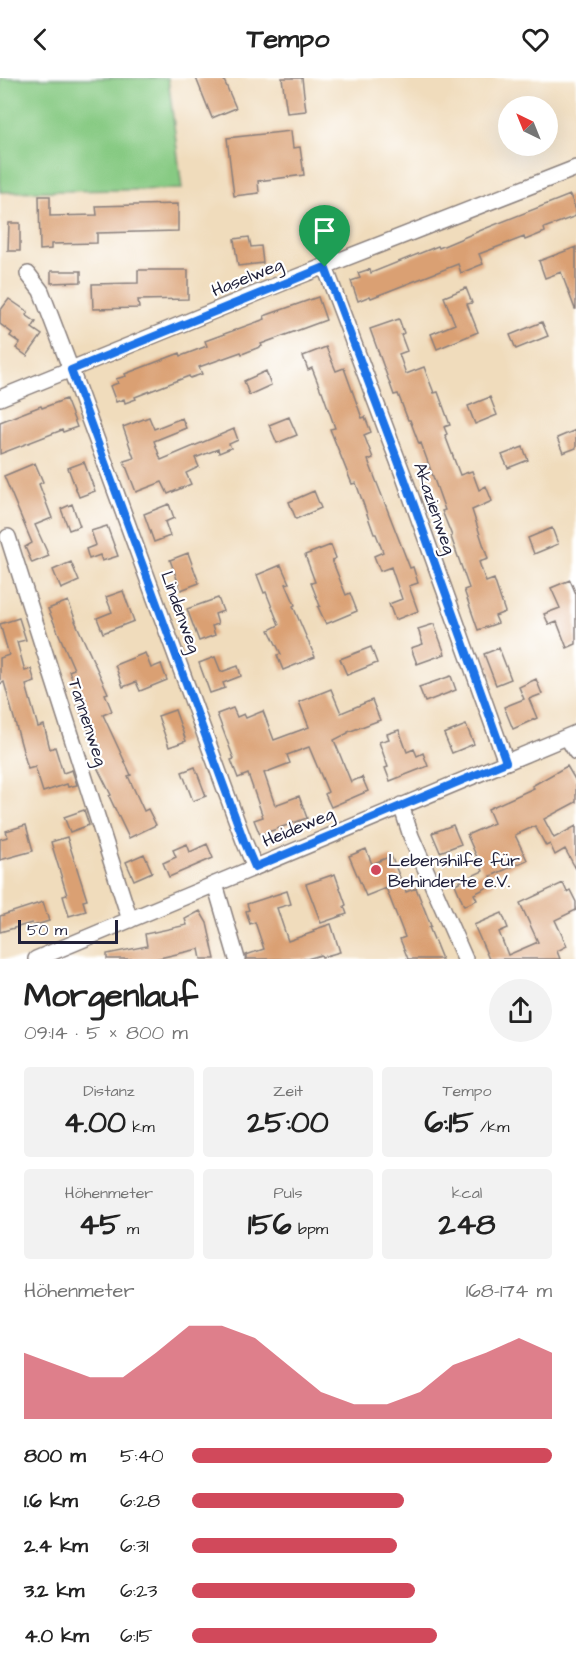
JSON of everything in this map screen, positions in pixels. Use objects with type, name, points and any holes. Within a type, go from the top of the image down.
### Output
[{"type":"street","name":"Haselweg","points":[[0,398],[576,168]]},
{"type":"street","name":"Akazienweg","points":[[325,267],[404,477],[506,762]]},
{"type":"street","name":"Lindenweg","points":[[28,274],[41,291],[255,867]]},
{"type":"street","name":"Tannenweg","points":[[8,537],[130,920]]},
{"type":"street","name":"Heideweg","points":[[36,959],[571,735]]},
{"type":"street","points":[[571,735],[576,752]]},
{"type":"street","points":[[401,805],[411,836],[465,959]]},
{"type":"street","points":[[214,885],[237,959]]},
{"type":"green space","points":[[0,78],[168,78],[182,189],[0,192]]},
{"type":"building","points":[[196,78],[223,78],[236,108],[212,118]]},
{"type":"building","points":[[282,78],[302,78],[306,111],[287,113]]},
{"type":"building","points":[[291,131],[293,148],[300,147],[304,175],[258,181],[259,193],[234,196],[227,138]]},
{"type":"building","points":[[570,195],[576,216],[544,228],[545,232],[525,240],[524,237],[479,254],[483,264],[461,273],[458,264],[358,301],[351,281],[360,278],[358,273],[370,269],[371,273],[438,246],[439,248]]},
{"type":"building","points":[[39,196],[50,196],[50,216],[97,215],[96,206],[178,204],[178,231],[97,233],[97,243],[51,244],[51,249],[40,250]]},
{"type":"building","points":[[9,223],[20,223],[20,251],[8,251]]},
{"type":"building","points":[[249,237],[251,247],[261,246],[263,263],[238,266],[234,239]]},
{"type":"building","points":[[576,247],[575,309],[561,272],[545,278],[539,261]]},
{"type":"building","points":[[138,270],[188,270],[188,299],[138,300],[139,308],[93,309],[92,284],[138,283]]},
{"type":"building","points":[[51,271],[81,271],[81,282],[51,283]]},
{"type":"building","points":[[466,288],[472,303],[467,304],[478,332],[437,349],[431,334],[455,324],[444,297]]},
{"type":"building","points":[[318,297],[326,320],[261,344],[262,346],[242,354],[241,352],[199,367],[202,374],[190,378],[189,376],[125,403],[124,399],[116,402],[110,386],[118,383],[116,379],[126,376],[125,374],[180,353],[181,356],[207,346],[205,341],[265,319],[264,316]]},
{"type":"building","points":[[9,299],[28,312],[26,315],[36,322],[32,328],[42,335],[27,356],[16,348],[20,343],[10,336],[12,333],[0,324],[0,311]]},
{"type":"building","points":[[399,319],[404,333],[401,335],[407,351],[399,354],[406,374],[424,367],[434,393],[438,392],[450,425],[444,427],[447,434],[445,435],[460,475],[472,471],[479,490],[486,486],[492,501],[472,510],[488,559],[479,562],[486,582],[494,579],[505,612],[495,616],[498,623],[478,630],[464,590],[469,588],[421,443],[419,444],[398,394],[394,395],[370,329]]},
{"type":"building","points":[[542,322],[548,336],[516,349],[510,335]]},
{"type":"building","points":[[326,347],[336,371],[344,368],[362,418],[365,417],[371,432],[364,435],[373,458],[368,460],[418,583],[409,586],[418,611],[395,620],[389,604],[402,599],[391,567],[380,571],[374,556],[383,552],[374,534],[356,483],[352,484],[330,429],[335,428],[322,391],[312,368],[308,370],[303,356]]},
{"type":"building","points":[[266,371],[271,385],[249,395],[244,381]]},
{"type":"building","points":[[490,397],[497,415],[475,424],[468,406]]},
{"type":"building","points":[[66,399],[77,427],[63,432],[62,430],[0,454],[0,422]]},
{"type":"building","points":[[149,417],[154,429],[182,418],[186,428],[154,441],[161,460],[234,429],[238,440],[229,444],[231,448],[219,453],[218,449],[195,458],[199,467],[186,473],[191,484],[168,494],[162,482],[136,492],[124,461],[134,458],[123,427]]},
{"type":"building","points":[[289,417],[297,435],[277,443],[269,425]]},
{"type":"building","points":[[576,430],[576,448],[563,453],[557,438]]},
{"type":"building","points":[[523,447],[528,460],[508,468],[502,455]]},
{"type":"building","points":[[84,462],[95,491],[79,497],[68,468]]},
{"type":"building","points":[[35,463],[43,482],[39,484],[52,518],[35,525],[49,556],[32,563],[25,547],[32,543],[4,476]]},
{"type":"building","points":[[314,491],[321,508],[296,519],[289,502]]},
{"type":"building","points":[[72,504],[80,526],[69,530],[61,509]]},
{"type":"building","points":[[169,504],[174,518],[165,522],[170,536],[154,542],[144,514]]},
{"type":"building","points":[[107,526],[118,556],[102,561],[100,555],[89,559],[86,549],[96,545],[91,531]]},
{"type":"building","points":[[552,528],[558,544],[534,554],[528,538]]},
{"type":"building","points":[[331,545],[336,558],[332,560],[346,595],[350,593],[357,611],[326,624],[318,607],[320,606],[311,583],[315,582],[305,555]]},
{"type":"building","points":[[188,553],[199,583],[181,590],[170,560]]},
{"type":"building","points":[[71,562],[79,581],[61,589],[53,570]]},
{"type":"building","points":[[281,565],[289,583],[286,584],[295,605],[293,606],[315,657],[283,670],[277,655],[281,654],[269,630],[279,625],[257,575]]},
{"type":"building","points":[[570,580],[576,594],[576,644],[567,648],[557,622],[549,625],[544,614],[560,608],[551,588]]},
{"type":"building","points":[[123,591],[134,621],[103,633],[97,618],[112,612],[106,597]]},
{"type":"building","points":[[218,598],[223,611],[215,614],[218,624],[212,626],[215,635],[199,641],[187,609]]},
{"type":"building","points":[[68,601],[108,693],[105,694],[112,711],[103,715],[131,775],[128,776],[144,811],[148,809],[156,825],[129,838],[97,767],[101,765],[77,705],[82,703],[69,671],[74,669],[48,609]]},
{"type":"building","points":[[19,618],[26,640],[17,642],[25,671],[31,669],[35,682],[26,685],[38,727],[44,725],[50,749],[55,747],[63,773],[72,770],[77,785],[68,787],[67,784],[43,792],[35,767],[28,769],[4,682],[0,684],[0,658],[9,655],[0,624]]},
{"type":"building","points":[[434,624],[445,654],[417,664],[411,648],[423,644],[418,629]]},
{"type":"building","points":[[371,647],[377,663],[347,675],[340,659]]},
{"type":"building","points":[[499,648],[511,679],[496,685],[484,654]]},
{"type":"building","points":[[145,653],[151,668],[161,664],[167,680],[140,691],[136,682],[123,687],[115,665]]},
{"type":"building","points":[[215,657],[221,672],[238,666],[241,676],[223,683],[225,688],[210,693],[199,663]]},
{"type":"building","points":[[451,676],[456,690],[425,702],[419,687]]},
{"type":"building","points":[[536,679],[542,694],[529,699],[537,718],[513,729],[504,707],[524,699],[519,687]]},
{"type":"building","points":[[331,689],[341,713],[372,700],[380,720],[334,740],[351,782],[362,777],[368,791],[331,807],[325,794],[328,792],[309,747],[287,755],[290,763],[264,773],[275,805],[299,796],[307,818],[260,835],[254,820],[263,817],[248,774],[238,778],[231,760],[234,759],[217,714],[233,708],[237,717],[244,714],[246,718],[263,711],[274,740],[309,727],[299,702]]},
{"type":"building","points":[[175,710],[186,741],[169,747],[158,716]]},
{"type":"building","points":[[466,725],[474,744],[452,753],[444,734]]},
{"type":"building","points":[[399,730],[407,752],[414,749],[417,756],[423,753],[428,766],[390,781],[385,768],[388,767],[379,742],[389,739],[387,734]]},
{"type":"building","points":[[567,766],[576,781],[576,802],[544,819],[554,838],[576,826],[576,869],[565,849],[555,855],[550,844],[546,846],[535,826],[515,835],[527,860],[491,876],[494,884],[474,894],[477,900],[464,906],[455,884],[483,871],[467,835],[494,823],[488,809],[534,788],[532,786]]},
{"type":"building","points":[[195,767],[206,796],[193,801],[182,772]]},
{"type":"building","points":[[84,810],[89,825],[70,832],[64,817]]},
{"type":"building","points":[[26,825],[33,851],[0,860],[0,839],[8,837],[6,831]]},
{"type":"building","points":[[453,825],[461,844],[440,852],[432,833]]},
{"type":"building","points":[[67,837],[87,900],[83,901],[86,911],[69,916],[63,896],[67,895],[51,842]]},
{"type":"building","points":[[187,844],[190,852],[207,844],[213,858],[169,877],[163,863],[176,857],[173,850]]},
{"type":"building","points":[[366,849],[372,864],[391,856],[406,892],[416,888],[442,959],[408,959],[400,939],[405,937],[386,888],[366,896],[349,856]]},
{"type":"building","points":[[144,854],[152,872],[134,880],[126,862]]},
{"type":"building","points":[[335,874],[347,914],[321,923],[306,884]]},
{"type":"building","points":[[563,883],[567,892],[570,890],[576,902],[576,910],[555,920],[567,946],[557,951],[560,959],[489,959],[474,925],[502,913],[508,928],[499,932],[508,955],[538,942],[520,903]]},
{"type":"building","points":[[287,891],[291,904],[277,908],[288,941],[331,924],[340,952],[307,959],[246,959],[246,955],[264,949],[255,922],[250,924],[246,911],[249,910],[247,904]]},
{"type":"building","points":[[43,902],[49,921],[0,932],[0,916]]},
{"type":"building","points":[[200,911],[207,923],[215,959],[201,959],[199,949],[155,959],[107,959],[107,954],[147,946],[145,934],[187,925],[185,919]]},
{"type":"place","name":"Lebenshilfe für Behinderte e.V.","points":[[376,870]]},
{"type":"route","points":[[325,267],[404,477],[506,762],[255,867],[71,370],[325,267]]}]
